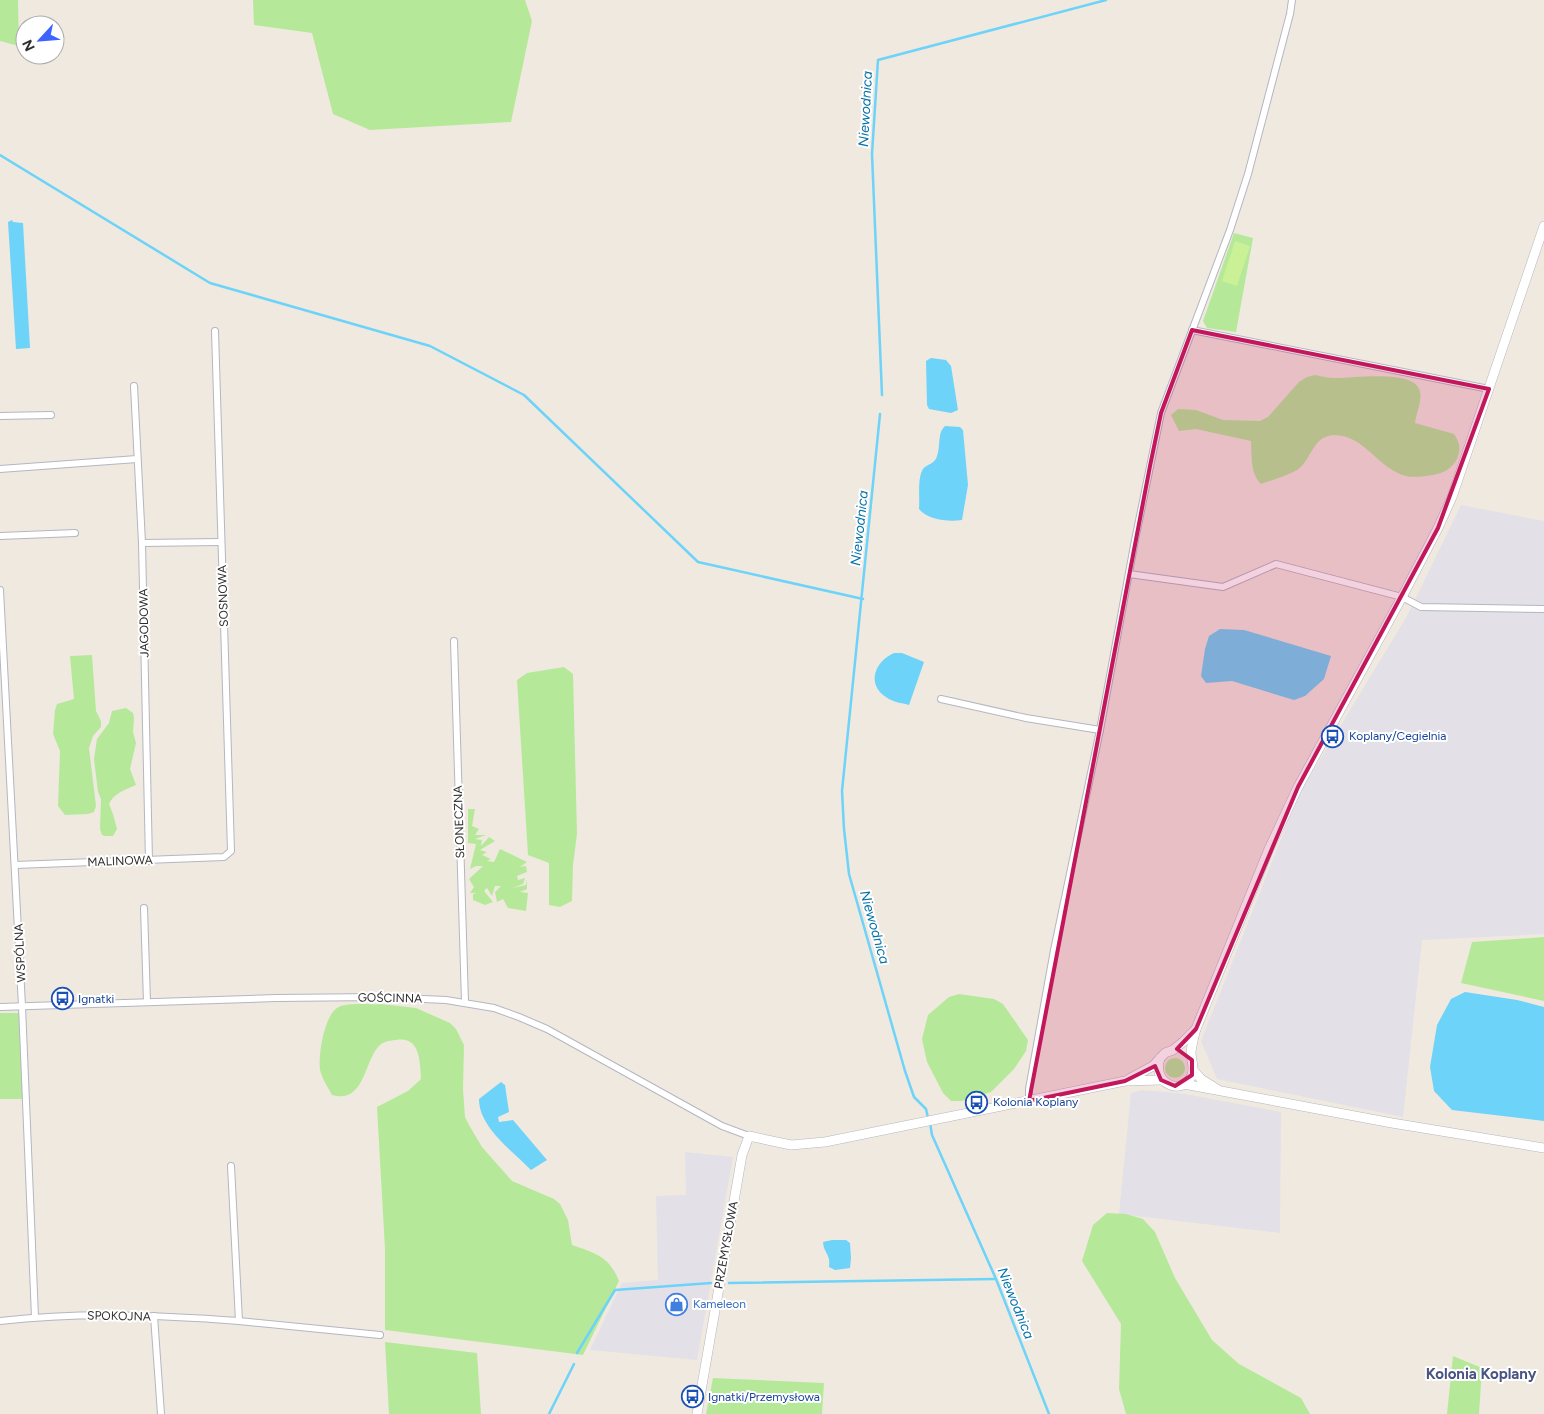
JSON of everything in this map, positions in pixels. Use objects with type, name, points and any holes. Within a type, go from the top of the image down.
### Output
[{"type":"street","points":[[1029,1101],[1029,1089],[1054,950],[1100,730],[1161,413],[1230,230],[1248,174],[1292,0]]},
{"type":"street","points":[[1184,1084],[1188,1081],[1193,1070],[1191,1050],[1196,1029],[1269,849],[1298,787],[1402,597],[1452,497],[1544,226]]},
{"type":"street","points":[[1192,330],[1489,389]]},
{"type":"street","name":"SOSNOWA","points":[[215,331],[231,851],[224,857]]},
{"type":"street","name":"JAGODOWA","points":[[134,386],[142,543],[149,860]]},
{"type":"street","points":[[0,416],[51,415]]},
{"type":"street","points":[[0,469],[137,460]]},
{"type":"street","points":[[0,536],[75,533]]},
{"type":"street","points":[[142,543],[221,542]]},
{"type":"street","points":[[1129,574],[1223,587],[1276,564],[1402,597],[1421,607],[1544,609]]},
{"type":"street","name":"WSPÓLNA","points":[[0,590],[22,1006],[35,1317]]},
{"type":"street","name":"SŁONECZNA","points":[[454,641],[465,1002]]},
{"type":"street","points":[[941,699],[1026,718],[1100,730]]},
{"type":"street","name":"MALINOWA","points":[[15,865],[224,857]]},
{"type":"street","points":[[144,908],[147,1002]]},
{"type":"street","name":"GOŚCINNA","points":[[0,1007],[379,997],[465,1002],[494,1008],[546,1029],[722,1126],[749,1136]]},
{"type":"street","points":[[1125,1081],[1145,1071],[1166,1053],[1183,1042],[1196,1029]]},
{"type":"street","points":[[1172,1050],[1187,1054],[1192,1060]]},
{"type":"street","points":[[1160,1058],[1158,1073],[1161,1080],[1174,1086],[1184,1084],[1544,1148]]},
{"type":"street","points":[[1193,1070],[1201,1079],[1222,1092]]},
{"type":"street","points":[[749,1136],[791,1144],[825,1142],[1125,1081],[1161,1080]]},
{"type":"street","name":"PRZEMYSŁOWA","points":[[697,1414],[742,1155],[749,1136]]},
{"type":"street","points":[[231,1166],[238,1321]]},
{"type":"street","name":"SPOKOJNA","points":[[0,1321],[93,1314],[154,1316],[238,1321],[380,1336]]},
{"type":"street","points":[[154,1316],[161,1414]]},
{"type":"highlighted area","points":[[1192,330],[1489,389],[1438,528],[1298,787],[1196,1029],[1177,1049],[1192,1060],[1192,1075],[1175,1086],[1161,1080],[1155,1066],[1125,1081],[1029,1101],[1161,413]]},
{"type":"shaded area","points":[[1461,505],[1544,521],[1544,934],[1422,940],[1403,1117],[1217,1079],[1201,1041],[1298,796],[1407,616]]},
{"type":"shaded area","points":[[1142,1090],[1185,1094],[1281,1112],[1280,1233],[1119,1214],[1131,1093]]},
{"type":"shaded area","points":[[685,1152],[733,1157],[697,1360],[590,1350],[622,1283],[658,1280],[656,1196],[686,1195]]},
{"type":"green space","points":[[0,0],[18,0],[18,15],[15,15],[15,45],[0,41]]},
{"type":"green space","points":[[253,0],[525,0],[532,21],[511,122],[370,130],[333,114],[312,33],[254,25]]},
{"type":"green space","points":[[1234,233],[1253,238],[1236,332],[1207,328],[1203,321]]},
{"type":"green space","points":[[1235,241],[1250,246],[1237,286],[1222,281]]},
{"type":"green space","points":[[1315,375],[1334,378],[1396,377],[1416,385],[1420,392],[1420,403],[1415,423],[1454,434],[1459,446],[1457,459],[1447,470],[1441,473],[1420,477],[1406,476],[1387,467],[1354,440],[1345,436],[1334,435],[1321,439],[1302,466],[1297,470],[1261,484],[1253,470],[1251,441],[1196,429],[1179,431],[1171,415],[1178,409],[1196,410],[1223,420],[1260,421],[1268,417],[1299,382]]},
{"type":"green space","points":[[92,655],[96,711],[101,721],[101,727],[93,736],[89,748],[96,806],[94,812],[88,814],[65,815],[58,806],[60,751],[53,734],[55,710],[57,704],[74,699],[70,656]]},
{"type":"green space","points":[[564,667],[573,674],[577,834],[573,865],[572,901],[560,907],[549,905],[549,863],[528,855],[517,680],[527,673]]},
{"type":"green space","points":[[126,708],[133,713],[134,718],[133,732],[136,743],[130,769],[136,785],[120,792],[111,800],[109,804],[117,829],[113,836],[105,836],[102,835],[100,829],[101,799],[98,792],[94,759],[97,739],[109,723],[112,711]]},
{"type":"green space","points":[[468,809],[475,809],[472,826],[479,829],[475,835],[486,835],[475,839],[482,840],[481,846],[489,837],[495,841],[480,850],[487,852],[482,855],[491,859],[487,861],[494,862],[500,849],[527,862],[520,867],[526,866],[527,872],[517,876],[518,880],[525,878],[523,884],[513,888],[526,885],[527,879],[527,889],[520,892],[528,893],[526,911],[508,908],[503,899],[497,902],[495,892],[501,886],[495,886],[492,896],[487,888],[484,891],[493,902],[485,905],[473,900],[473,894],[477,893],[470,893],[474,887],[469,879],[483,866],[476,866],[470,869],[476,844],[468,843]]},
{"type":"green space","points":[[1544,937],[1544,1001],[1461,983],[1472,942]]},
{"type":"green space","points":[[959,994],[994,999],[1003,1004],[1028,1040],[1026,1051],[1014,1069],[991,1092],[962,1101],[951,1101],[943,1093],[927,1062],[922,1039],[928,1015],[949,997]]},
{"type":"green space","points":[[380,1004],[416,1008],[450,1023],[456,1029],[464,1045],[463,1089],[465,1117],[482,1147],[512,1181],[554,1199],[560,1204],[568,1220],[572,1245],[588,1250],[611,1266],[619,1281],[583,1355],[385,1330],[385,1249],[377,1107],[408,1091],[421,1079],[419,1058],[417,1051],[410,1042],[396,1040],[384,1042],[373,1054],[357,1088],[351,1094],[343,1096],[332,1095],[320,1070],[321,1046],[325,1028],[332,1013],[341,1006]]},
{"type":"green space","points":[[0,1013],[20,1013],[23,1099],[0,1099]]},
{"type":"green space","points":[[1175,1058],[1182,1061],[1185,1068],[1182,1075],[1175,1078],[1168,1075],[1165,1068],[1168,1061]]},
{"type":"green space","points":[[1107,1213],[1126,1214],[1143,1219],[1155,1232],[1175,1278],[1212,1340],[1239,1364],[1301,1398],[1310,1414],[1126,1414],[1119,1389],[1121,1324],[1082,1261],[1093,1225]]},
{"type":"green space","points":[[385,1342],[477,1353],[481,1414],[389,1414]]},
{"type":"green space","points":[[1453,1356],[1482,1368],[1479,1414],[1447,1414]]},
{"type":"green space","points":[[713,1378],[824,1383],[822,1414],[706,1414]]},
{"type":"water","points":[[12,220],[13,222],[23,223],[30,348],[16,349],[8,222]]},
{"type":"water","points":[[931,358],[946,360],[951,366],[958,410],[951,413],[929,409],[927,405],[926,361]]},
{"type":"water","points":[[945,426],[960,427],[963,430],[968,485],[962,520],[951,521],[933,518],[919,509],[921,473],[925,467],[936,459],[941,432]]},
{"type":"water","points":[[1220,629],[1244,630],[1331,656],[1324,679],[1305,696],[1294,700],[1232,681],[1206,683],[1201,676],[1205,649],[1209,636]]},
{"type":"water","points":[[894,653],[902,653],[924,662],[909,705],[888,699],[876,686],[875,673],[878,667],[882,661]]},
{"type":"water","points":[[1465,992],[1517,1000],[1544,1007],[1544,1121],[1452,1110],[1434,1091],[1430,1067],[1437,1025],[1451,999]]},
{"type":"water","points":[[501,1082],[505,1085],[509,1112],[498,1117],[499,1122],[513,1120],[547,1160],[531,1170],[498,1138],[480,1110],[479,1099]]},
{"type":"water","points":[[846,1240],[850,1243],[850,1268],[835,1270],[829,1267],[829,1259],[823,1242]]},
{"type":"waterway","name":"Niewodnica","points":[[882,395],[872,154],[878,60],[1106,0]]},
{"type":"waterway","points":[[0,155],[210,283],[430,346],[524,395],[698,562],[863,599]]},
{"type":"waterway","name":"Niewodnica","points":[[880,414],[842,791],[844,829],[849,874],[905,1071],[914,1097],[926,1109],[928,1118]]},
{"type":"waterway","name":"Niewodnica","points":[[930,1123],[932,1135],[996,1279],[1049,1414]]},
{"type":"waterway","points":[[729,1283],[995,1279]]},
{"type":"waterway","points":[[577,1353],[615,1290],[711,1283]]},
{"type":"waterway","points":[[549,1414],[574,1364]]},
{"type":"place","name":"Koplany/Cegielnia","points":[[1333,736]]},
{"type":"place","name":"Ignatki","points":[[62,999]]},
{"type":"place","name":"Kolonia Koplany","points":[[977,1102]]},
{"type":"place","name":"Kameleon","points":[[677,1304]]},
{"type":"place","name":"Ignatki/Przemysłowa","points":[[692,1397]]},
{"type":"district","name":"Kolonia Koplany","points":[[1481,1374]]}]
